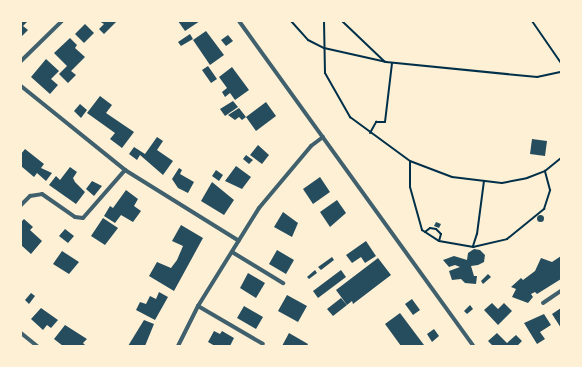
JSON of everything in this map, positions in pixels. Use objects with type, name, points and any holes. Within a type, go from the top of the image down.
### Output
[{"type":"street","points":[[21,61],[62,21]]},
{"type":"street","points":[[239,21],[473,346]]},
{"type":"street","points":[[21,86],[125,170],[239,241]]},
{"type":"street","points":[[178,346],[198,306],[259,208],[311,146],[323,137]]},
{"type":"street","points":[[21,204],[30,196],[42,194],[75,218],[82,218],[125,170]]},
{"type":"street","points":[[232,252],[283,283]]},
{"type":"street","points":[[543,303],[561,291]]},
{"type":"street","points":[[198,306],[263,344]]},
{"type":"street","points":[[21,333],[37,346]]},
{"type":"path","points":[[291,21],[308,40],[324,48],[386,62],[537,77],[561,72]]},
{"type":"path","points":[[324,21],[325,73],[350,117],[410,161],[452,177],[502,183],[527,178],[545,171],[561,158]]},
{"type":"path","points":[[342,21],[386,62]]},
{"type":"path","points":[[532,21],[561,64]]},
{"type":"path","points":[[370,133],[376,122],[385,122],[392,63]]},
{"type":"path","points":[[410,161],[410,187],[415,213],[425,232],[439,241],[473,247],[507,239],[544,210],[550,190],[545,171]]},
{"type":"path","points":[[473,247],[477,234],[484,181]]},
{"type":"path","points":[[425,232],[430,228],[436,229],[441,234],[439,241]]},
{"type":"building","points":[[21,21],[27,22],[23,26],[28,30],[21,37]]},
{"type":"building","points":[[99,21],[117,21],[104,34],[99,29],[104,24]]},
{"type":"building","points":[[178,21],[200,21],[185,31]]},
{"type":"building","points":[[85,24],[94,33],[84,43],[75,34]]},
{"type":"building","points":[[206,31],[224,55],[210,65],[193,40]]},
{"type":"building","points":[[190,34],[193,39],[181,46],[178,42]]},
{"type":"building","points":[[228,35],[233,41],[226,46],[221,40]]},
{"type":"building","points":[[70,38],[77,45],[75,48],[85,57],[71,71],[76,75],[68,83],[59,74],[67,66],[54,53]]},
{"type":"building","points":[[46,59],[59,71],[51,79],[58,85],[50,94],[31,77]]},
{"type":"building","points":[[208,66],[217,79],[211,83],[202,70]]},
{"type":"building","points":[[232,67],[249,90],[235,100],[230,93],[225,97],[222,92],[227,88],[219,77]]},
{"type":"building","points":[[100,96],[112,105],[106,113],[134,132],[122,148],[110,139],[115,133],[87,113]]},
{"type":"building","points":[[233,101],[238,107],[225,116],[220,109]]},
{"type":"building","points":[[266,102],[276,116],[256,131],[246,117]]},
{"type":"building","points":[[80,104],[87,110],[81,118],[74,111]]},
{"type":"building","points":[[239,108],[246,117],[242,120],[239,117],[235,120],[228,115]]},
{"type":"building","points":[[157,137],[163,141],[157,150],[173,161],[163,175],[140,155],[137,160],[129,154],[134,147],[145,154]]},
{"type":"building","points":[[532,139],[547,141],[545,156],[530,154]]},
{"type":"building","points":[[258,145],[269,155],[262,164],[250,155]]},
{"type":"building","points":[[25,149],[44,164],[41,168],[52,173],[46,181],[37,173],[34,177],[21,166],[21,154]]},
{"type":"building","points":[[246,155],[253,160],[249,164],[243,159]]},
{"type":"building","points":[[236,166],[251,177],[242,189],[225,181]]},
{"type":"building","points":[[70,167],[77,172],[73,178],[75,182],[85,192],[76,204],[49,185],[56,176],[60,180]]},
{"type":"building","points":[[179,168],[182,170],[180,174],[194,182],[188,193],[178,188],[172,179]]},
{"type":"building","points":[[216,170],[223,175],[219,181],[212,176]]},
{"type":"building","points":[[320,177],[330,192],[313,204],[303,189]]},
{"type":"building","points":[[92,181],[102,186],[94,196],[86,189]]},
{"type":"building","points":[[212,182],[234,200],[224,215],[201,201]]},
{"type":"building","points":[[126,190],[138,199],[134,206],[141,211],[133,222],[121,215],[115,223],[104,216],[110,206],[113,208]]},
{"type":"building","points":[[337,200],[346,213],[330,227],[320,212]]},
{"type":"building","points":[[283,212],[298,223],[292,237],[274,227]]},
{"type":"building","points":[[540,215],[543,218],[540,221],[537,218]]},
{"type":"building","points":[[103,218],[118,228],[105,245],[91,236]]},
{"type":"building","points":[[24,219],[33,227],[30,230],[42,241],[31,254],[21,245],[21,222]]},
{"type":"building","points":[[436,222],[441,224],[439,228],[434,226]]},
{"type":"building","points":[[181,225],[203,238],[174,291],[149,276],[157,262],[171,268],[177,260],[183,246],[172,241]]},
{"type":"building","points":[[65,229],[74,236],[68,243],[59,236]]},
{"type":"building","points":[[366,241],[376,256],[365,263],[361,257],[352,263],[346,255]]},
{"type":"building","points":[[474,249],[480,250],[485,255],[484,262],[471,266],[474,276],[477,276],[476,284],[465,283],[461,279],[452,280],[449,271],[460,267],[455,265],[449,267],[443,260],[454,256],[467,260],[468,253]]},
{"type":"building","points":[[277,250],[294,260],[286,274],[269,264]]},
{"type":"building","points":[[62,251],[79,262],[69,274],[53,264]]},
{"type":"building","points":[[561,256],[561,279],[537,294],[535,292],[531,294],[533,297],[528,303],[512,297],[516,289],[511,287],[521,278],[523,280],[535,271],[541,258],[552,262]]},
{"type":"building","points":[[332,257],[334,260],[321,270],[318,267]]},
{"type":"building","points":[[378,258],[391,275],[353,304],[352,301],[347,305],[336,290]]},
{"type":"building","points":[[315,270],[317,273],[309,279],[307,277]]},
{"type":"building","points":[[341,270],[346,277],[318,298],[313,291]]},
{"type":"building","points":[[248,273],[265,283],[256,298],[240,288]]},
{"type":"building","points":[[488,274],[491,277],[483,284],[481,281]]},
{"type":"building","points":[[159,292],[168,297],[155,320],[136,310],[140,302],[146,304],[150,296],[156,299]]},
{"type":"building","points":[[31,293],[35,296],[29,304],[25,300]]},
{"type":"building","points":[[287,295],[307,306],[298,322],[278,311]]},
{"type":"building","points":[[341,298],[347,305],[333,316],[327,309]]},
{"type":"building","points":[[412,299],[420,310],[413,315],[405,304]]},
{"type":"building","points":[[492,303],[498,309],[504,303],[512,311],[498,325],[484,310]]},
{"type":"building","points":[[470,305],[473,309],[467,314],[464,311]]},
{"type":"building","points":[[244,306],[263,317],[256,329],[237,318]]},
{"type":"building","points":[[41,308],[58,320],[51,328],[47,325],[43,330],[31,319]]},
{"type":"building","points":[[561,308],[561,328],[552,314]]},
{"type":"building","points":[[400,313],[424,345],[423,346],[401,346],[385,324]]},
{"type":"building","points":[[544,314],[551,325],[540,332],[545,339],[537,344],[524,323]]},
{"type":"building","points":[[144,320],[154,324],[145,346],[128,346]]},
{"type":"building","points":[[65,325],[87,339],[83,343],[86,346],[63,346],[54,339]]},
{"type":"building","points":[[434,329],[439,336],[432,342],[427,334]]},
{"type":"building","points":[[214,331],[220,334],[222,331],[234,338],[230,346],[215,346],[208,342]]},
{"type":"building","points":[[289,333],[308,344],[307,346],[282,346]]},
{"type":"building","points":[[497,333],[507,343],[516,335],[522,341],[517,346],[493,346],[488,341]]}]
